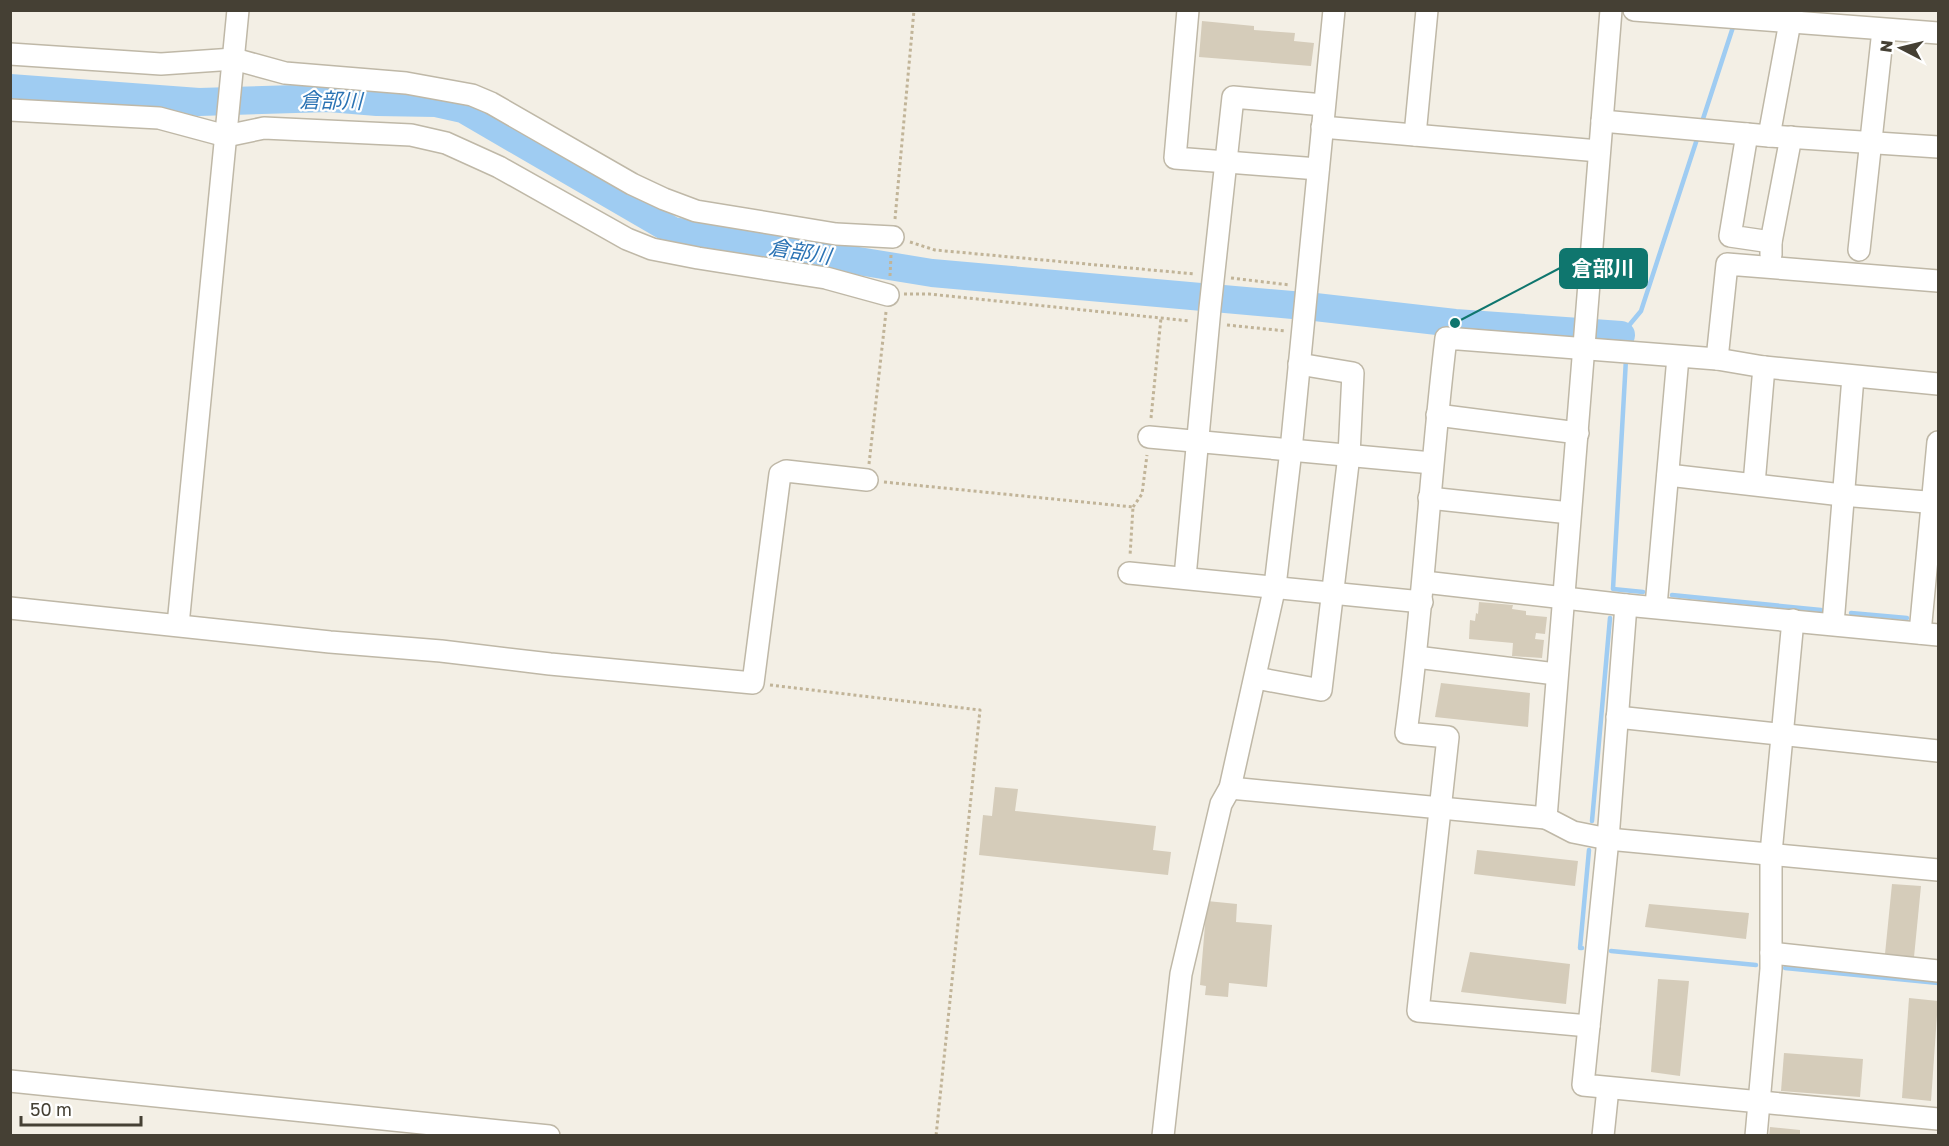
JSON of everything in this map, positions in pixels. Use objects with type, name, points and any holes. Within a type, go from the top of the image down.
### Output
[{"type":"street","points":[[178,625],[238,10]]},
{"type":"street","points":[[1188,10],[1175,158],[1318,169]]},
{"type":"street","points":[[1163,1136],[1181,974],[1221,804],[1230,788],[1275,586],[1291,450],[1334,10]]},
{"type":"street","points":[[1415,135],[1427,10]]},
{"type":"street","points":[[1546,818],[1611,10]]},
{"type":"street","points":[[1634,10],[1734,19],[1791,17],[1883,30],[1938,33]]},
{"type":"street","points":[[1769,136],[1791,17]]},
{"type":"street","points":[[1859,250],[1883,30]]},
{"type":"street","points":[[10,54],[161,64],[234,59],[285,73],[406,82],[472,95],[491,103],[664,200],[696,211],[836,234],[893,240]]},
{"type":"street","points":[[1185,577],[1233,97],[1324,105]]},
{"type":"street","points":[[10,110],[159,118],[226,133],[264,128],[411,135],[446,143],[499,167],[627,239],[652,249],[888,289]]},
{"type":"street","points":[[1602,121],[1769,136],[1938,147]]},
{"type":"street","points":[[1322,127],[1599,151]]},
{"type":"street","points":[[1747,134],[1730,236],[1771,242]]},
{"type":"street","points":[[1770,268],[1771,242],[1791,137]]},
{"type":"street","points":[[1717,359],[1727,264],[1938,280]]},
{"type":"street","points":[[1589,1026],[1418,1011],[1448,737],[1406,733],[1423,592],[1432,463],[1446,338],[1584,340],[1628,353],[1717,359],[1764,367],[1938,384]]},
{"type":"street","points":[[1656,606],[1678,357]]},
{"type":"street","points":[[1256,678],[1321,690],[1349,455],[1353,374],[1299,364]]},
{"type":"street","points":[[1754,484],[1764,367]]},
{"type":"street","points":[[1833,624],[1853,376]]},
{"type":"street","points":[[1437,415],[1578,433]]},
{"type":"street","points":[[1149,437],[1432,463]]},
{"type":"street","points":[[1129,573],[1333,593],[1423,592],[1565,597],[1929,634],[1938,442]]},
{"type":"street","points":[[10,608],[753,683],[780,474],[786,471],[867,480]]},
{"type":"street","points":[[1668,475],[1935,503]]},
{"type":"street","points":[[1429,498],[1570,513]]},
{"type":"street","points":[[1626,605],[1608,839],[1583,1085],[1938,1119]]},
{"type":"street","points":[[1756,1136],[1771,953],[1771,853],[1793,620]]},
{"type":"street","points":[[1416,657],[1556,674]]},
{"type":"street","points":[[1617,717],[1938,751]]},
{"type":"street","points":[[1230,788],[1546,818],[1573,832],[1608,839],[1938,870]]},
{"type":"street","points":[[1771,953],[1938,971]]},
{"type":"street","points":[[10,1081],[412,1120],[456,1131],[549,1136]]},
{"type":"street","points":[[1603,1136],[1608,1088]]},
{"type":"path","points":[[914,10],[893,240],[867,480],[1133,507]]},
{"type":"path","points":[[893,240],[1211,300],[1305,308]]},
{"type":"path","points":[[888,289],[1161,318],[1211,300],[1305,308]]},
{"type":"path","points":[[1129,573],[1133,507],[1142,494],[1161,318]]},
{"type":"path","points":[[753,683],[980,710],[936,1136]]},
{"type":"building","points":[[1202,21],[1254,26],[1254,30],[1295,33],[1294,41],[1314,43],[1311,66],[1199,57]]},
{"type":"building","points":[[1479,602],[1513,605],[1512,609],[1526,611],[1526,615],[1547,617],[1545,634],[1536,633],[1535,639],[1544,640],[1542,658],[1512,656],[1513,643],[1469,639],[1470,620],[1475,621]]},
{"type":"building","points":[[1441,683],[1530,693],[1528,727],[1435,717]]},
{"type":"building","points":[[995,787],[1018,789],[1015,811],[1156,826],[1153,850],[1171,852],[1168,875],[979,855],[983,815],[992,816]]},
{"type":"building","points":[[1477,850],[1578,861],[1575,886],[1474,874]]},
{"type":"building","points":[[1892,884],[1921,886],[1914,957],[1885,954]]},
{"type":"building","points":[[1207,901],[1237,904],[1236,922],[1272,925],[1267,987],[1229,983],[1228,997],[1205,995],[1206,986],[1200,985]]},
{"type":"building","points":[[1649,904],[1749,913],[1746,939],[1645,927]]},
{"type":"building","points":[[1470,952],[1570,964],[1566,1004],[1461,992]]},
{"type":"building","points":[[1658,979],[1689,981],[1680,1076],[1651,1072]]},
{"type":"building","points":[[1909,998],[1938,1001],[1931,1101],[1902,1098]]},
{"type":"building","points":[[1784,1053],[1863,1059],[1860,1097],[1781,1091]]},
{"type":"building","points":[[1770,1127],[1800,1130],[1800,1136],[1769,1136]]},
{"type":"waterway","points":[[1701,125],[1734,24]]},
{"type":"waterway","name":"倉部川","points":[[10,88],[199,102],[329,98],[436,103],[463,109],[673,231],[932,273],[1315,307],[1455,323],[1621,335]]},
{"type":"waterway","points":[[1623,345],[1621,335],[1641,311],[1698,136]]},
{"type":"waterway","points":[[1626,359],[1613,589],[1643,592]]},
{"type":"waterway","points":[[1672,595],[1821,610]]},
{"type":"waterway","points":[[1851,613],[1907,618]]},
{"type":"waterway","points":[[1592,821],[1610,618]]},
{"type":"waterway","points":[[1582,948],[1580,948],[1589,850]]},
{"type":"waterway","points":[[1611,951],[1756,965]]},
{"type":"waterway","points":[[1785,968],[1938,983]]},
{"type":"place","name":"倉部川","points":[[1455,323]]}]
